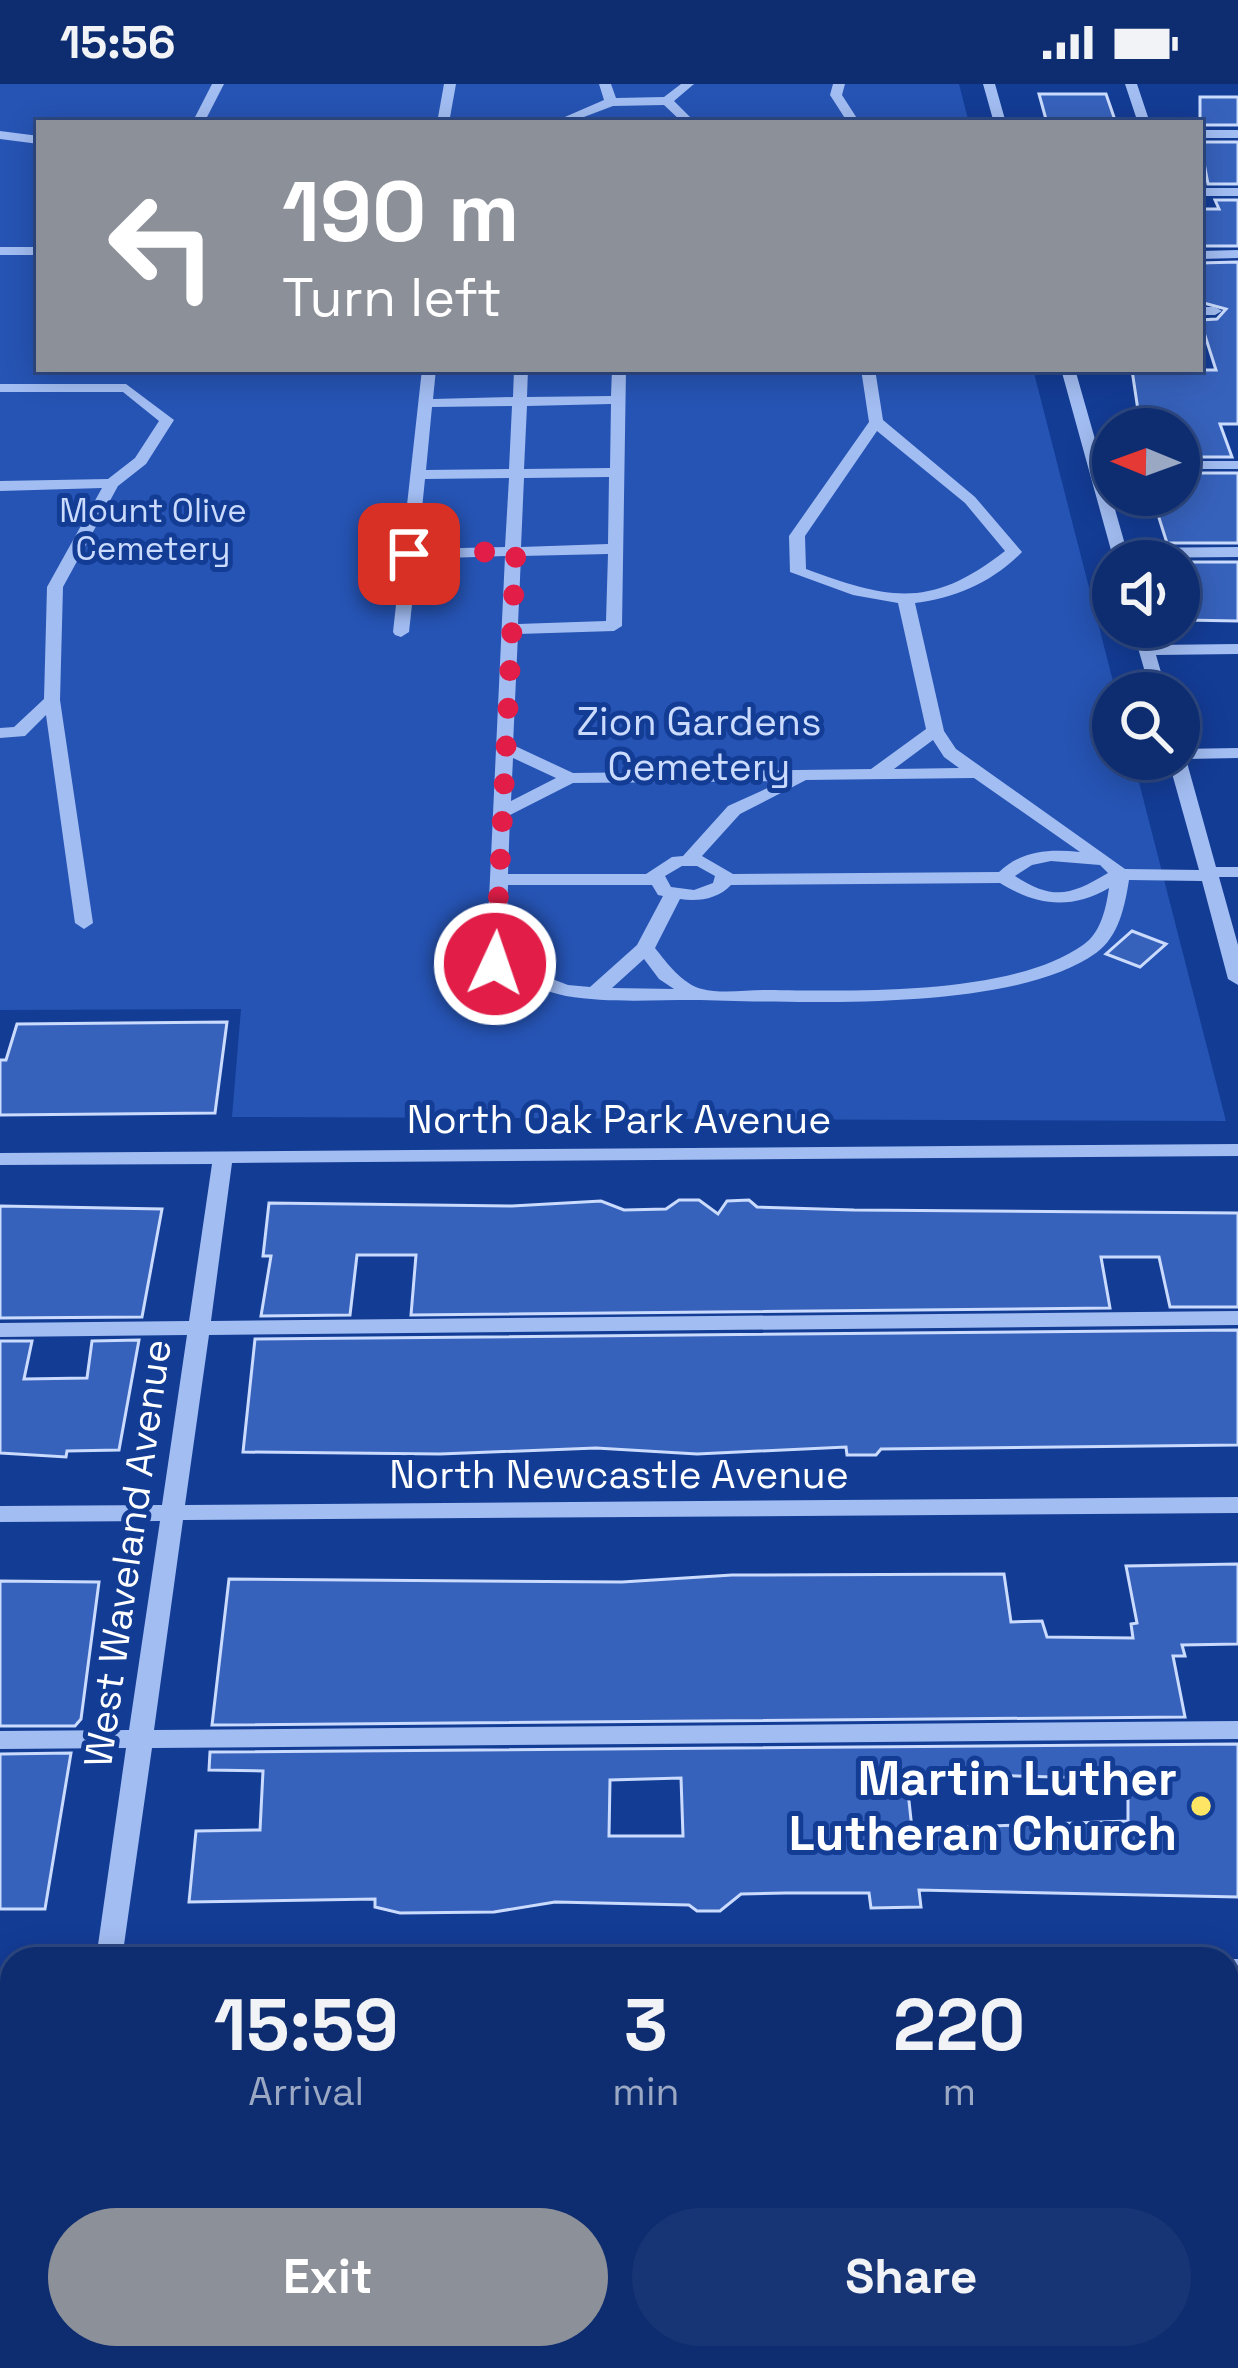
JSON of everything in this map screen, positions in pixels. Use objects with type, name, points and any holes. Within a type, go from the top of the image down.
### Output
[{"type":"street","points":[[200,120],[218,84]]},
{"type":"street","points":[[444,120],[450,84]]},
{"type":"street","points":[[605,84],[611,102]]},
{"type":"street","points":[[565,120],[611,102],[667,101],[688,84]]},
{"type":"street","points":[[839,84],[836,95],[852,120]]},
{"type":"street","points":[[989,84],[999,120]]},
{"type":"street","points":[[1131,84],[1143,120]]},
{"type":"street","points":[[667,101],[687,120]]},
{"type":"street","points":[[1203,134],[1238,134]]},
{"type":"street","points":[[0,135],[36,140]]},
{"type":"street","points":[[1203,192],[1238,192]]},
{"type":"street","points":[[0,251],[36,251]]},
{"type":"street","points":[[1203,254],[1238,254]]},
{"type":"street","points":[[401,632],[429,372]]},
{"type":"street","points":[[521,372],[495,964],[565,990],[595,993],[959,991],[1044,974],[1094,947],[1118,905],[1113,868],[950,753],[935,731],[906,601]]},
{"type":"street","points":[[508,629],[614,626],[619,372]]},
{"type":"street","points":[[868,372],[876,422],[970,500],[1014,552],[975,586],[906,601],[856,593],[798,572],[796,536],[876,422]]},
{"type":"street","points":[[1069,372],[1092,434]]},
{"type":"street","points":[[0,388],[126,388],[167,420],[141,461],[112,483],[55,587],[52,700],[84,922]]},
{"type":"street","points":[[425,403],[618,400]]},
{"type":"street","points":[[1200,465],[1238,465]]},
{"type":"street","points":[[418,475],[617,472]]},
{"type":"street","points":[[0,486],[112,483]]},
{"type":"street","points":[[409,554],[616,549]]},
{"type":"street","points":[[1200,554],[1238,552]]},
{"type":"street","points":[[1153,672],[1147,650],[1238,649]]},
{"type":"street","points":[[0,734],[19,732],[52,700]]},
{"type":"street","points":[[874,775],[935,731]]},
{"type":"street","points":[[505,748],[570,778],[978,773]]},
{"type":"street","points":[[1200,755],[1238,753]]},
{"type":"street","points":[[689,860],[734,810],[807,775]]},
{"type":"street","points":[[502,812],[570,778]]},
{"type":"street","points":[[1184,780],[1238,980]]},
{"type":"street","points":[[1004,877],[1016,864],[1040,856],[1113,868],[1238,872]]},
{"type":"street","points":[[654,880],[667,863],[689,860],[711,863],[725,880]]},
{"type":"street","points":[[500,879],[654,880],[673,895],[707,895],[725,880],[1004,877],[1029,893],[1056,899],[1082,896],[1113,868]]},
{"type":"street","points":[[595,993],[645,949],[673,895]]},
{"type":"street","points":[[645,949],[666,975],[693,992]]},
{"type":"street","name":"North Oak Park Avenue","points":[[0,1159],[1238,1150]]},
{"type":"street","name":"West Waveland Avenue","points":[[111,1947],[223,1157]]},
{"type":"street","points":[[0,1330],[1238,1318]]},
{"type":"street","name":"North Newcastle Avenue","points":[[0,1514],[1238,1505]]},
{"type":"street","points":[[0,1740],[1238,1730]]},
{"type":"green space","name":"Zion Gardens Cemetery","points":[[0,84],[959,84],[968,120],[36,120],[36,372],[1034,372],[1092,599],[1092,648],[1104,648],[1111,672],[1092,672],[1092,780],[1138,780],[1226,1121],[232,1117],[241,1009],[0,1010]]},
{"type":"building","points":[[1039,94],[1106,94],[1115,120],[1046,120]]},
{"type":"building","points":[[1200,97],[1238,97],[1238,125],[1203,125]]},
{"type":"building","points":[[1203,142],[1238,142],[1238,184],[1208,184]]},
{"type":"building","points":[[1215,200],[1238,200],[1238,246],[1204,246],[1203,209],[1219,209]]},
{"type":"building","points":[[1238,262],[1238,424],[1220,424],[1232,457],[1200,457],[1200,408],[1138,408],[1132,372],[1216,370],[1203,320],[1217,319],[1226,309],[1203,303],[1203,263]]},
{"type":"building","points":[[1200,473],[1238,473],[1238,543],[1166,540],[1158,516],[1200,516]]},
{"type":"building","points":[[1200,562],[1238,562],[1238,621],[1200,620]]},
{"type":"building","points":[[1132,931],[1166,944],[1140,967],[1106,954]]},
{"type":"building","points":[[227,1022],[215,1113],[0,1115],[0,1060],[6,1060],[17,1024]]},
{"type":"building","points":[[679,1200],[699,1200],[718,1214],[727,1201],[749,1200],[757,1207],[854,1210],[1238,1213],[1238,1307],[1170,1307],[1159,1257],[1101,1257],[1110,1308],[411,1315],[416,1255],[357,1255],[350,1315],[261,1316],[271,1256],[263,1256],[269,1203],[512,1206],[601,1201],[624,1210],[666,1209]]},
{"type":"building","points":[[0,1206],[162,1209],[142,1317],[0,1318]]},
{"type":"building","points":[[1238,1330],[1238,1445],[881,1449],[876,1455],[847,1455],[846,1447],[697,1454],[596,1448],[440,1454],[243,1452],[255,1339]]},
{"type":"building","points":[[139,1340],[119,1450],[67,1451],[66,1457],[0,1453],[0,1341],[32,1341],[24,1379],[87,1378],[92,1341]]},
{"type":"building","points":[[1238,1564],[1238,1644],[1182,1645],[1185,1656],[1173,1656],[1185,1717],[212,1725],[229,1579],[622,1582],[732,1575],[1004,1574],[1011,1622],[1042,1621],[1047,1637],[1133,1638],[1131,1624],[1137,1623],[1126,1566]]},
{"type":"building","points":[[0,1581],[99,1582],[81,1719],[75,1726],[0,1726]]},
{"type":"building","points":[[1238,1744],[1238,1897],[919,1890],[921,1907],[871,1908],[869,1893],[786,1893],[741,1894],[720,1911],[697,1911],[689,1905],[555,1902],[494,1912],[400,1913],[375,1907],[375,1899],[189,1902],[196,1831],[260,1830],[263,1771],[209,1770],[210,1752]],"holes":[[[906,1773],[1128,1779],[1128,1821],[912,1829]],[[681,1778],[683,1836],[609,1836],[610,1780]]]},
{"type":"building","points":[[71,1753],[45,1909],[0,1909],[0,1754]]},
{"type":"place","name":"Martin Luther Lutheran Church","points":[[1201,1806]]},
{"type":"route","points":[[409,554],[516,551],[508,629],[495,964]]},
{"type":"park label","name":"Mount Olive Cemetery","points":[[153,529]]}]
